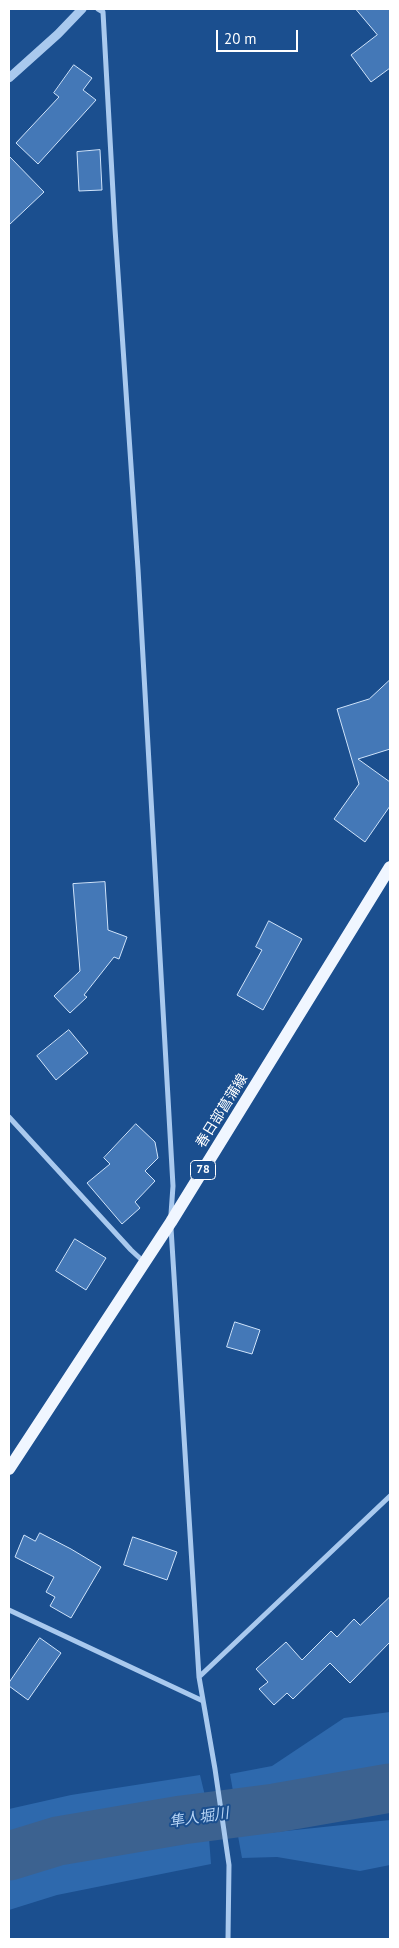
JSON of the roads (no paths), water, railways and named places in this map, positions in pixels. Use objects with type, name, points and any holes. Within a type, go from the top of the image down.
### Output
[{"type":"main road","name":"春日部菖蒲線","points":[[9,1469],[171,1222],[390,867]]},
{"type":"street","points":[[9,78],[58,34],[82,9]]},
{"type":"street","points":[[98,9],[103,12],[115,229],[138,569],[173,1186],[171,1222],[199,1677],[215,1770],[228,1865],[228,1939]]},
{"type":"street","points":[[9,1117],[131,1250],[145,1262]]},
{"type":"street","points":[[199,1677],[390,1496]]},
{"type":"street","points":[[9,1610],[203,1701]]},
{"type":"waterway","name":"隼人堀川","points":[[9,1856],[58,1841],[182,1820],[275,1808],[390,1788]]}]
